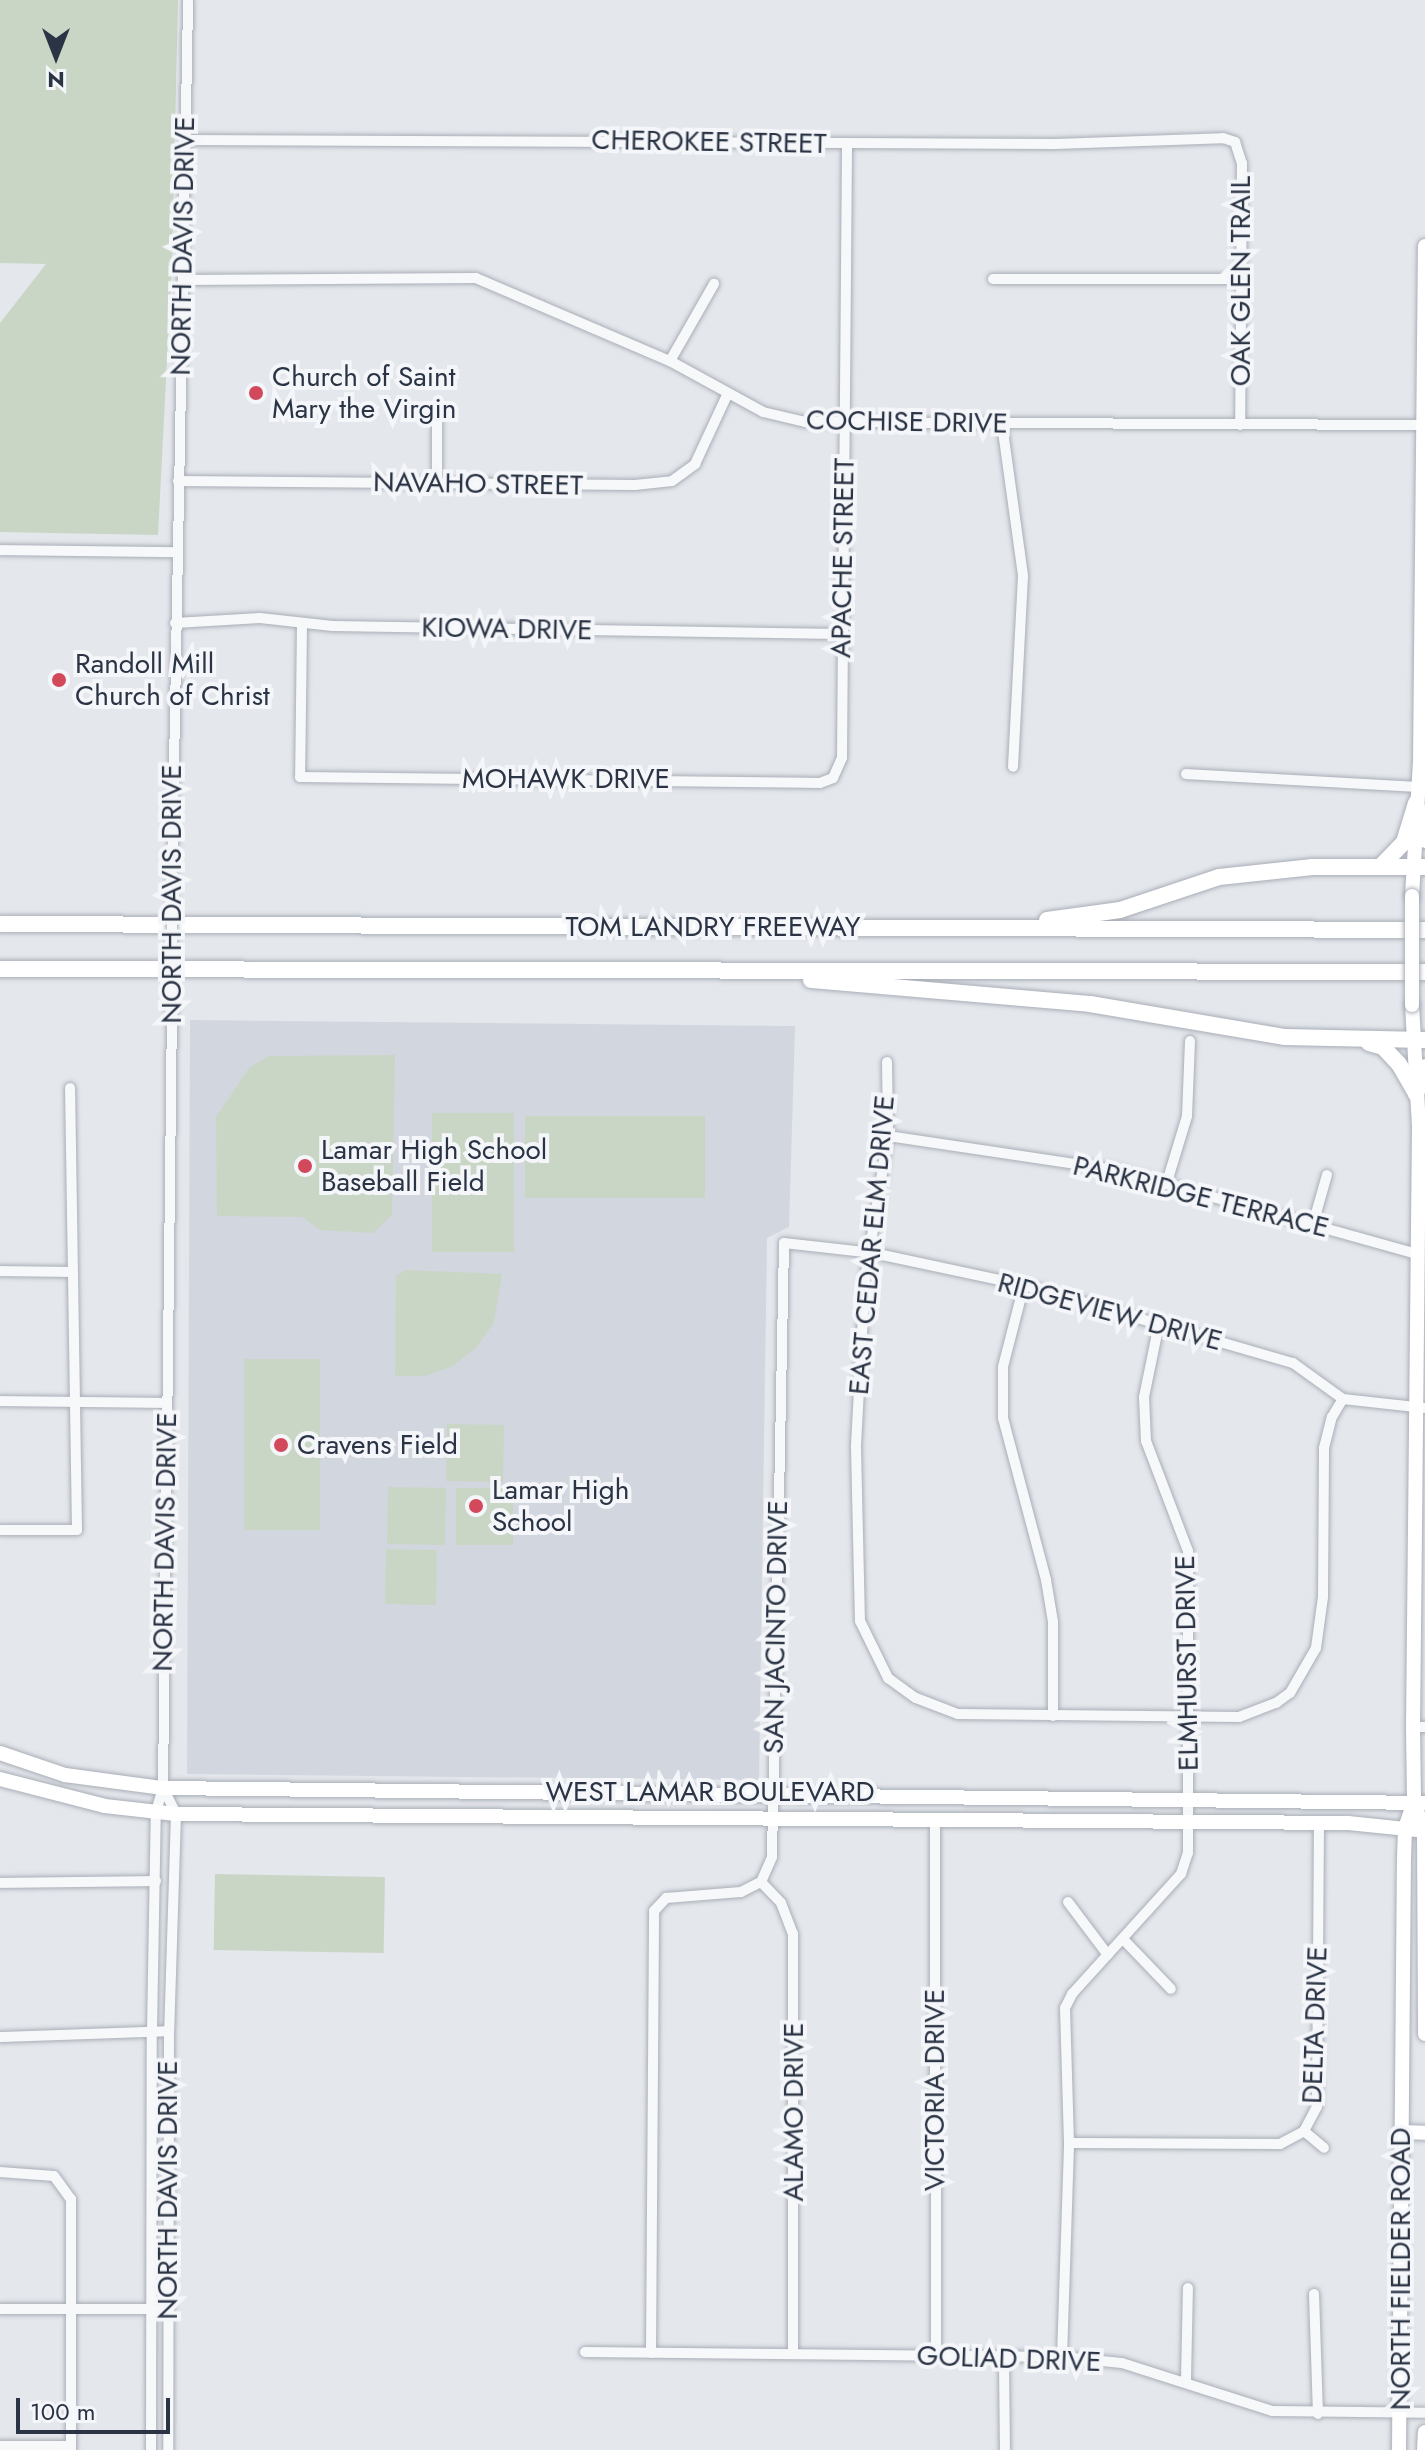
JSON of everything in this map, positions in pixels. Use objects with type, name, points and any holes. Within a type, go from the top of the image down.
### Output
[{"type":"highway","points":[[1417,795],[1425,840]]},
{"type":"highway","points":[[1380,867],[1404,842],[1417,795]]},
{"type":"highway","points":[[873,928],[1051,919],[1120,910],[1219,877],[1418,867]]},
{"type":"highway","name":"TOM LANDRY FREEWAY","points":[[0,924],[1425,930]]},
{"type":"highway","name":"TOM LANDRY FREEWAY","points":[[0,969],[1425,972]]},
{"type":"highway","points":[[0,975],[112,970]]},
{"type":"highway","points":[[678,970],[1090,1004],[1285,1037],[1418,1040]]},
{"type":"highway","points":[[1360,1041],[1383,1047],[1416,1094]]},
{"type":"highway","points":[[1416,1094],[1425,1067]]},
{"type":"main road","name":"NORTH FIELDER ROAD","points":[[1425,248],[1422,763],[1417,795],[1418,867],[1412,896],[1412,1005],[1418,1040],[1416,1094],[1422,1125],[1419,1727],[1425,1876],[1425,2034]]},
{"type":"main road","name":"WEST LAMAR BOULEVARD","points":[[0,1753],[65,1775],[163,1788],[1420,1802]]},
{"type":"main road","name":"WEST LAMAR BOULEVARD","points":[[0,1779],[105,1806],[176,1814],[691,1816],[935,1823],[1319,1824],[1424,1831]]},
{"type":"main road","points":[[691,1793],[691,1816]]},
{"type":"main road","name":"NORTH FIELDER ROAD","points":[[1399,2450],[1402,2414],[1401,2132],[1405,1828],[1420,1802]]},
{"type":"main road","points":[[1401,2132],[1425,2133]]},
{"type":"main road","name":"NORTH FIELDER ROAD","points":[[1424,2450],[1425,2432]]},
{"type":"street","name":"NORTH DAVIS DRIVE","points":[[151,2450],[152,2031],[156,1812],[163,1788],[175,552],[188,0]]},
{"type":"street","name":"CHEROKEE STREET","points":[[185,140],[847,144],[1232,141]]},
{"type":"street","name":"OAK GLEN TRAIL","points":[[1232,141],[1242,163],[1240,425]]},
{"type":"street","name":"APACHE STREET","points":[[833,778],[842,758],[840,634],[846,424],[847,144]]},
{"type":"street","name":"COCHISE DRIVE","points":[[183,280],[476,278],[670,361],[727,395],[763,412],[846,424],[1423,425]]},
{"type":"street","points":[[993,279],[1241,279]]},
{"type":"street","points":[[670,361],[714,284]]},
{"type":"street","name":"NAVAHO STREET","points":[[178,481],[672,481],[695,464],[727,395]]},
{"type":"street","points":[[437,417],[437,483]]},
{"type":"street","points":[[1002,424],[1023,576],[1013,767]]},
{"type":"street","points":[[0,550],[175,552]]},
{"type":"street","name":"KIOWA DRIVE","points":[[175,623],[260,618],[302,624],[840,634]]},
{"type":"street","name":"MOHAWK DRIVE","points":[[302,624],[300,777],[820,783],[833,778]]},
{"type":"street","points":[[1186,774],[1417,795]]},
{"type":"street","points":[[1167,1182],[1187,1116],[1190,1041]]},
{"type":"street","name":"EAST CEDAR ELM DRIVE","points":[[887,1062],[888,1136],[873,1253],[865,1279],[856,1447],[858,1603],[866,1642],[888,1678],[934,1706],[958,1714],[1239,1717],[1276,1703],[1290,1693],[1316,1648],[1323,1597],[1326,1433],[1343,1399]]},
{"type":"street","points":[[0,1530],[77,1530],[70,1272],[70,1088]]},
{"type":"street","name":"PARKRIDGE TERRACE","points":[[888,1136],[1167,1182],[1313,1224],[1419,1263]]},
{"type":"street","points":[[1313,1224],[1327,1175]]},
{"type":"street","name":"RIDGEVIEW DRIVE","points":[[784,1243],[873,1253],[1024,1285],[1293,1363],[1343,1399],[1421,1408]]},
{"type":"street","name":"SAN JACINTO DRIVE","points":[[761,1882],[772,1857],[784,1243]]},
{"type":"street","points":[[0,1271],[70,1272]]},
{"type":"street","points":[[1024,1285],[1003,1367],[1003,1418],[1046,1580],[1053,1622],[1053,1716]]},
{"type":"street","name":"ELMHURST DRIVE","points":[[1062,2357],[1069,2143],[1065,2008],[1181,1874],[1188,1853],[1188,1551],[1146,1441],[1144,1397],[1159,1324]]},
{"type":"street","points":[[0,1401],[167,1403]]},
{"type":"street","name":"NORTH DAVIS DRIVE","points":[[163,1788],[176,1814],[169,2031],[168,2450]]},
{"type":"street","name":"VICTORIA DRIVE","points":[[935,1823],[936,2356]]},
{"type":"street","name":"DELTA DRIVE","points":[[1069,2143],[1280,2144],[1304,2131],[1317,2107],[1319,1824]]},
{"type":"street","points":[[0,1883],[156,1881]]},
{"type":"street","points":[[651,2353],[654,1911],[666,1898],[741,1892],[761,1882]]},
{"type":"street","name":"ALAMO DRIVE","points":[[761,1882],[781,1903],[793,1934],[793,2353]]},
{"type":"street","points":[[1068,1902],[1108,1955]]},
{"type":"street","points":[[1123,1939],[1171,1989]]},
{"type":"street","points":[[0,2037],[169,2031]]},
{"type":"street","points":[[1304,2131],[1324,2148]]},
{"type":"street","points":[[0,2172],[37,2172],[54,2176],[66,2187],[73,2213],[71,2448],[0,2446]]},
{"type":"street","points":[[1186,2380],[1188,2288]]},
{"type":"street","points":[[1314,2294],[1318,2414]]},
{"type":"street","points":[[0,2309],[167,2309]]},
{"type":"street","name":"GOLIAD DRIVE","points":[[585,2352],[793,2353],[1004,2360],[1062,2357],[1122,2363],[1186,2380],[1272,2411],[1425,2413]]},
{"type":"street","points":[[1004,2360],[1005,2450]]},
{"type":"shaded area","name":"Lamar High School","points":[[190,1020],[795,1026],[789,1227],[767,1238],[759,1780],[187,1774]]},
{"type":"green space","points":[[0,0],[178,0],[172,263],[158,535],[0,532],[0,323],[46,264],[0,263]]},
{"type":"green space","name":"Lamar High School Baseball Field","points":[[395,1055],[392,1215],[373,1233],[320,1230],[302,1217],[217,1216],[216,1117],[249,1068],[268,1056]]},
{"type":"green space","points":[[432,1113],[514,1113],[514,1252],[432,1252]]},
{"type":"green space","points":[[525,1116],[705,1116],[705,1198],[525,1198]]},
{"type":"green space","points":[[405,1270],[502,1274],[494,1322],[477,1347],[453,1366],[425,1376],[395,1376],[396,1276]]},
{"type":"green space","name":"Cravens Field","points":[[244,1359],[320,1359],[320,1530],[244,1530]]},
{"type":"green space","points":[[447,1424],[504,1425],[503,1482],[446,1481]]},
{"type":"green space","points":[[388,1487],[446,1488],[445,1545],[387,1544]]},
{"type":"green space","points":[[456,1488],[513,1488],[513,1545],[456,1545]]},
{"type":"green space","points":[[386,1549],[437,1550],[436,1605],[385,1604]]},
{"type":"green space","points":[[215,1874],[385,1877],[384,1953],[214,1950]]},
{"type":"place","name":"Church of Saint Mary the Virgin","points":[[256,393]]},
{"type":"place","name":"Randoll Mill Church of Christ","points":[[59,680]]},
{"type":"place","name":"Lamar High School Baseball Field","points":[[305,1166]]},
{"type":"place","name":"Cravens Field","points":[[281,1445]]},
{"type":"place","name":"Lamar High School","points":[[476,1506]]}]
